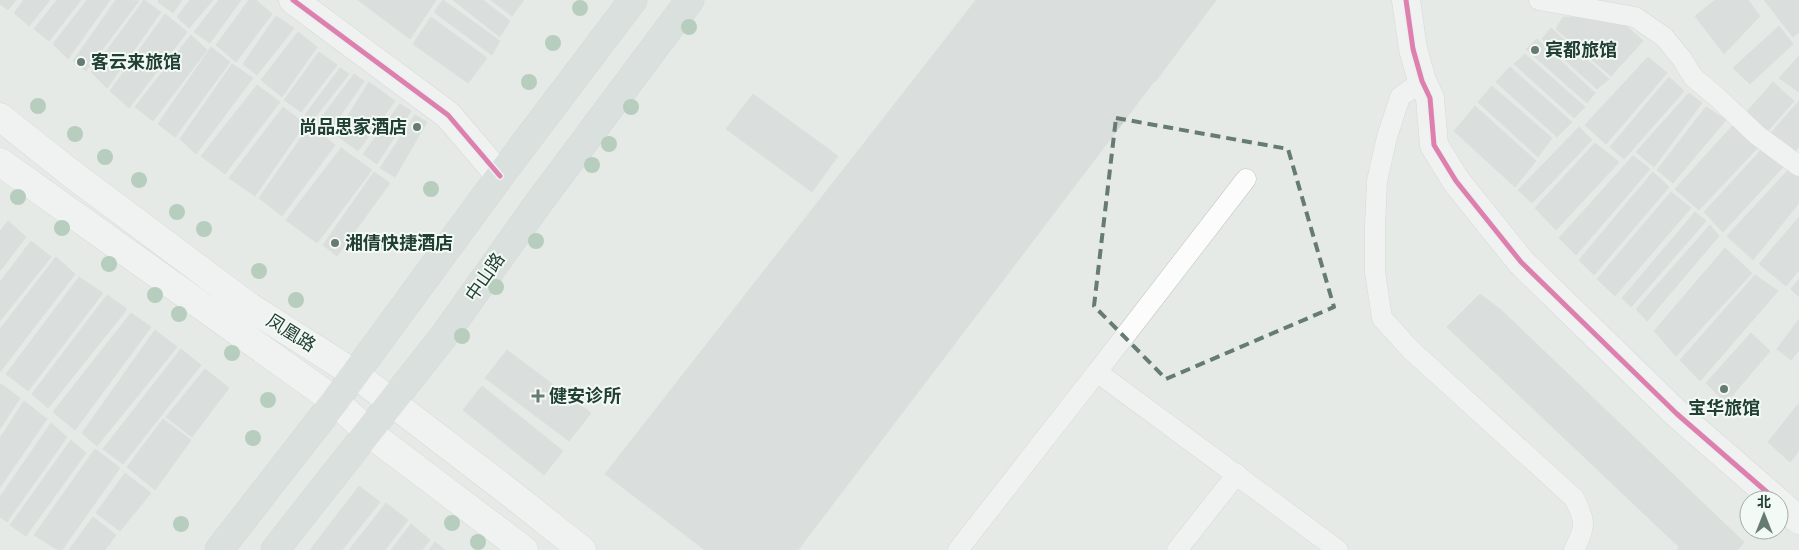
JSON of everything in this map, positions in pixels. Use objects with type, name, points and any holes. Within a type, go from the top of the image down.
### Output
[{"type":"main road","points":[[293,0],[322,8],[448,115],[500,176]]},
{"type":"main road","points":[[219,550],[335,401],[500,176],[634,0]]},
{"type":"main road","name":"中山路","points":[[275,550],[446,333],[537,205],[690,0]]},
{"type":"main road","points":[[1406,0],[1413,49],[1422,81],[1430,98],[1434,145],[1456,182],[1521,262],[1677,414],[1764,490]]},
{"type":"main road","name":"凤凰路","points":[[0,117],[72,174],[250,308],[355,374],[392,401],[582,550]]},
{"type":"main road","name":"凤凰路","points":[[0,162],[335,401],[368,432],[524,550]]},
{"type":"main road","points":[[1789,512],[1799,520]]},
{"type":"lane","points":[[1539,0],[1635,17],[1664,37],[1682,59],[1693,77],[1717,96],[1757,135],[1799,166]]},
{"type":"lane","points":[[1422,81],[1400,97],[1387,137],[1377,182],[1375,272],[1382,318],[1410,349],[1574,498],[1582,514],[1584,533],[1574,550]]},
{"type":"lane","points":[[958,550],[1246,179]]},
{"type":"lane","points":[[1097,372],[1338,550]]},
{"type":"lane","points":[[1177,550],[1237,474]]},
{"type":"highlighted area","points":[[1116,118],[1288,149],[1334,307],[1166,379],[1094,306]]},
{"type":"building","points":[[0,0],[16,0],[8,10],[0,4]]},
{"type":"building","points":[[24,0],[50,0],[29,26],[14,13]]},
{"type":"building","points":[[57,0],[81,0],[49,41],[34,29]]},
{"type":"building","points":[[87,0],[110,0],[68,59],[53,44]]},
{"type":"building","points":[[116,0],[139,1],[86,71],[73,61]]},
{"type":"building","points":[[144,0],[161,12],[107,88],[91,72]]},
{"type":"building","points":[[159,0],[182,0],[173,13],[158,2]]},
{"type":"building","points":[[190,0],[213,0],[189,28],[177,17]]},
{"type":"building","points":[[219,0],[241,0],[210,43],[194,32]]},
{"type":"building","points":[[249,0],[256,0],[272,14],[236,62],[216,45]]},
{"type":"building","points":[[358,0],[436,0],[410,39]]},
{"type":"building","points":[[443,0],[500,41],[492,55],[434,12]]},
{"type":"building","points":[[453,0],[483,0],[510,21],[500,37]]},
{"type":"building","points":[[491,0],[524,0],[512,16]]},
{"type":"building","points":[[976,0],[1216,0],[798,550],[705,550],[605,474]]},
{"type":"building","points":[[1093,0],[1216,0],[1155,82],[1131,60],[1111,34]]},
{"type":"building","points":[[1715,0],[1748,0],[1760,16],[1724,54],[1695,16]]},
{"type":"building","points":[[1764,0],[1799,0],[1799,32],[1793,37]]},
{"type":"building","points":[[165,14],[187,32],[129,108],[110,91]]},
{"type":"building","points":[[276,16],[294,28],[257,75],[243,64]]},
{"type":"building","points":[[431,17],[487,58],[468,83],[413,44]]},
{"type":"building","points":[[1563,17],[1620,20],[1643,41],[1611,76],[1556,29]]},
{"type":"building","points":[[1779,26],[1793,44],[1750,84],[1733,68]]},
{"type":"building","points":[[1551,28],[1609,79],[1597,89],[1542,39]]},
{"type":"building","points":[[298,32],[317,47],[282,97],[261,80]]},
{"type":"building","points":[[191,35],[207,50],[153,121],[135,107]]},
{"type":"building","points":[[1537,39],[1595,93],[1587,103],[1526,49]]},
{"type":"building","points":[[211,47],[230,62],[175,137],[158,124]]},
{"type":"building","points":[[319,52],[337,65],[301,112],[284,100]]},
{"type":"building","points":[[1525,54],[1585,107],[1574,118],[1514,64]]},
{"type":"building","points":[[1799,56],[1799,92],[1779,78]]},
{"type":"building","points":[[1648,57],[1667,73],[1606,144],[1585,125]]},
{"type":"building","points":[[232,64],[253,78],[196,154],[180,139]]},
{"type":"building","points":[[1510,67],[1572,122],[1557,137],[1496,82]]},
{"type":"building","points":[[340,68],[349,74],[313,120],[305,115]]},
{"type":"building","points":[[354,74],[364,81],[330,131],[318,122]]},
{"type":"building","points":[[1669,77],[1684,91],[1624,159],[1610,147]]},
{"type":"building","points":[[369,82],[395,101],[358,151],[336,135]]},
{"type":"building","points":[[1773,82],[1794,101],[1766,133],[1745,114]]},
{"type":"building","points":[[257,85],[280,102],[225,174],[201,156]]},
{"type":"building","points":[[1492,86],[1552,138],[1538,157],[1478,102]]},
{"type":"building","points":[[1689,93],[1702,103],[1654,167],[1636,152]]},
{"type":"building","points":[[753,94],[838,156],[812,192],[726,129]]},
{"type":"building","points":[[1799,101],[1799,147],[1793,154],[1770,134]]},
{"type":"building","points":[[400,104],[411,111],[377,164],[363,154]]},
{"type":"building","points":[[1475,106],[1536,161],[1515,187],[1454,131]]},
{"type":"building","points":[[283,107],[305,124],[255,196],[229,178]]},
{"type":"building","points":[[1706,107],[1726,120],[1673,183],[1657,170]]},
{"type":"building","points":[[415,115],[427,122],[395,177],[380,168]]},
{"type":"building","points":[[1734,124],[1760,145],[1699,210],[1675,189]]},
{"type":"building","points":[[310,125],[335,145],[282,216],[259,198]]},
{"type":"building","points":[[1579,127],[1592,140],[1532,203],[1518,190]]},
{"type":"building","points":[[1595,143],[1619,162],[1556,230],[1535,208]]},
{"type":"building","points":[[1764,147],[1785,165],[1723,232],[1704,212]]},
{"type":"building","points":[[341,148],[372,170],[317,243],[286,220]]},
{"type":"building","points":[[1633,156],[1650,169],[1576,255],[1559,238]]},
{"type":"building","points":[[1791,167],[1799,174],[1799,203],[1753,260],[1727,236]]},
{"type":"building","points":[[374,172],[390,183],[337,256],[323,245]]},
{"type":"building","points":[[1653,172],[1669,187],[1594,275],[1579,260]]},
{"type":"building","points":[[1671,192],[1691,208],[1615,296],[1597,279]]},
{"type":"building","points":[[1695,212],[1706,221],[1631,307],[1622,298]]},
{"type":"building","points":[[1799,217],[1799,270],[1786,286],[1759,264]]},
{"type":"building","points":[[8,221],[26,237],[0,271],[0,231]]},
{"type":"building","points":[[1710,225],[1719,236],[1647,321],[1636,309]]},
{"type":"building","points":[[31,241],[51,257],[0,321],[0,282]]},
{"type":"building","points":[[1725,248],[1752,273],[1676,356],[1654,331]]},
{"type":"building","points":[[56,257],[75,274],[0,372],[0,329]]},
{"type":"building","points":[[1755,275],[1778,291],[1700,381],[1680,360]]},
{"type":"building","points":[[79,277],[103,293],[28,391],[6,374]]},
{"type":"building","points":[[1799,279],[1799,297],[1791,289]]},
{"type":"building","points":[[1480,294],[1500,309],[1739,537],[1739,540],[1744,542],[1738,550],[1677,550],[1679,547],[1447,327]]},
{"type":"building","points":[[107,295],[127,309],[48,408],[32,394]]},
{"type":"building","points":[[131,313],[151,327],[75,430],[53,412]]},
{"type":"building","points":[[1799,319],[1799,350],[1791,360],[1777,349]]},
{"type":"building","points":[[155,330],[177,347],[97,446],[82,433]]},
{"type":"building","points":[[1751,333],[1770,351],[1726,403],[1706,383]]},
{"type":"building","points":[[181,349],[201,365],[123,464],[103,449]]},
{"type":"building","name":"健安诊所","points":[[507,350],[591,413],[569,441],[485,378]]},
{"type":"building","points":[[205,369],[229,388],[192,437],[166,417]]},
{"type":"building","points":[[0,385],[20,398],[0,429]]},
{"type":"building","points":[[482,386],[563,451],[544,475],[463,410]]},
{"type":"building","points":[[24,401],[47,419],[0,487],[0,438]]},
{"type":"building","points":[[1799,403],[1799,451],[1790,462],[1768,442]]},
{"type":"building","points":[[163,419],[191,440],[155,490],[127,467]]},
{"type":"building","points":[[51,423],[67,437],[7,522],[0,517],[0,497]]},
{"type":"building","points":[[71,440],[86,453],[26,536],[10,525]]},
{"type":"building","points":[[95,449],[120,468],[62,550],[58,550],[34,535]]},
{"type":"building","points":[[125,473],[151,493],[120,531],[96,513]]},
{"type":"building","points":[[359,486],[380,502],[342,550],[310,550]]},
{"type":"building","points":[[386,503],[408,520],[385,550],[349,550]]},
{"type":"building","points":[[93,517],[116,535],[105,550],[69,550]]},
{"type":"building","points":[[411,524],[430,540],[422,550],[391,550]]},
{"type":"building","points":[[435,542],[445,550],[429,550]]},
{"type":"cycle path","points":[[293,0],[448,115],[500,176]]},
{"type":"cycle path","points":[[1406,0],[1413,49],[1422,81],[1430,98],[1434,145],[1456,181],[1521,262],[1677,414],[1764,490]]},
{"type":"place","name":"宾都旅馆","points":[[1535,50]]},
{"type":"place","name":"客云来旅馆","points":[[81,62]]},
{"type":"place","name":"尚品思家酒店","points":[[417,127]]},
{"type":"place","name":"湘倩快捷酒店","points":[[335,243]]},
{"type":"place","name":"宝华旅馆","points":[[1724,389]]},
{"type":"place","name":"健安诊所","points":[[538,396]]}]
